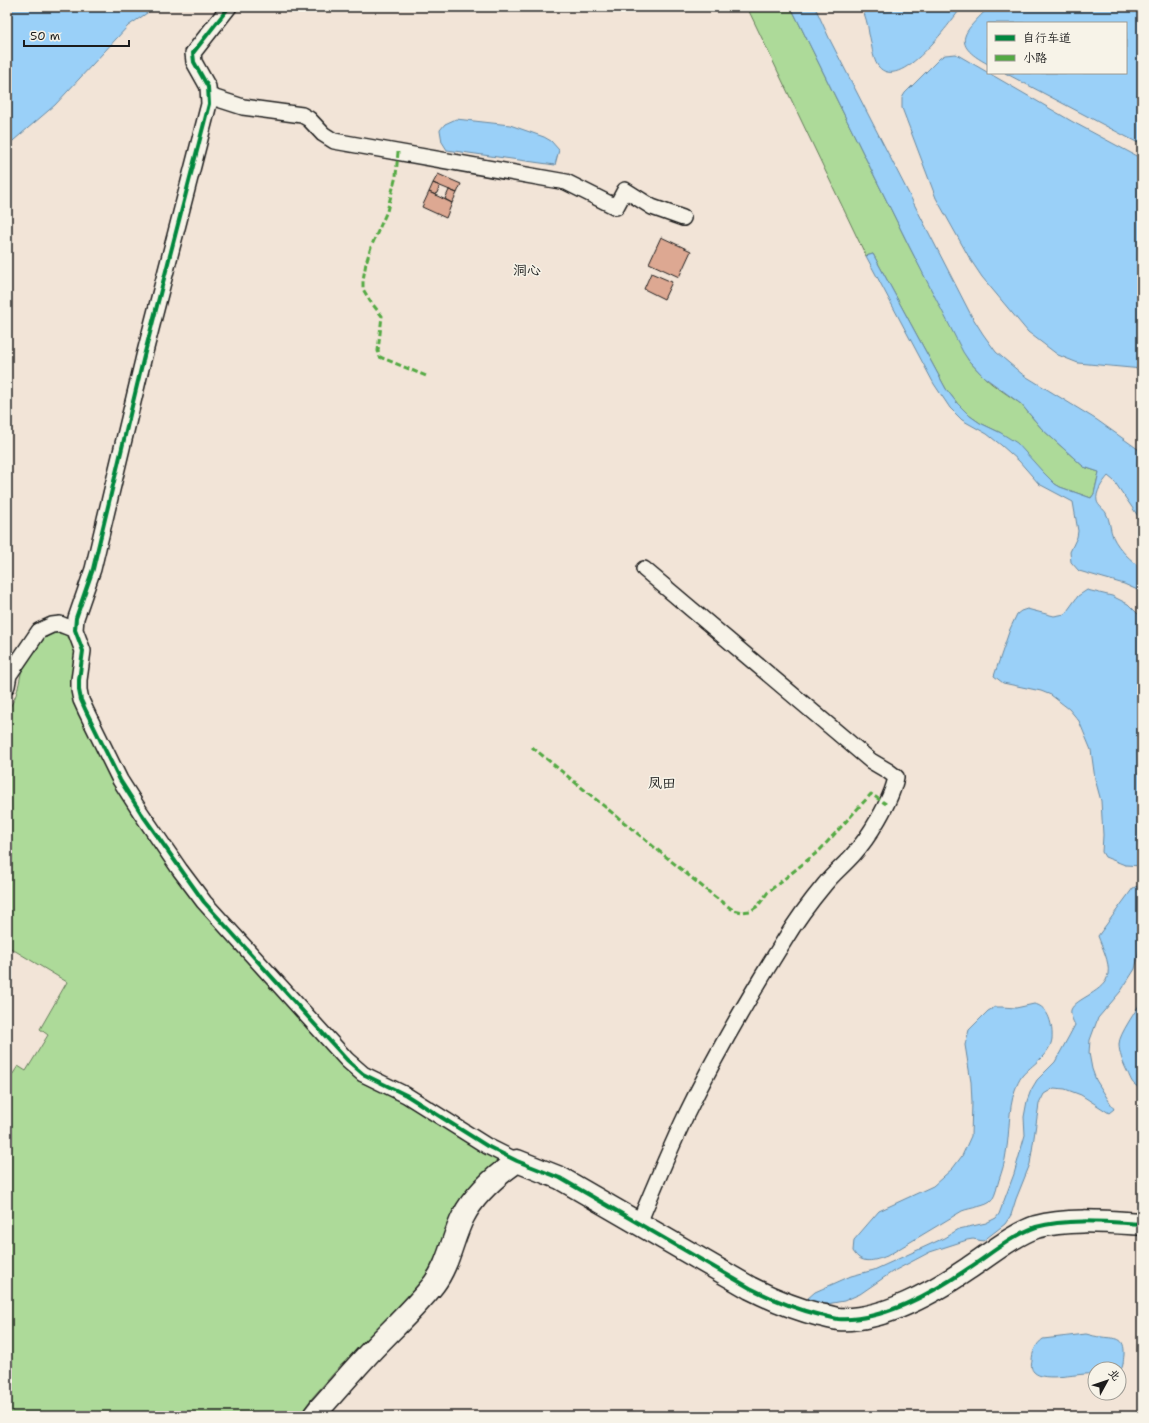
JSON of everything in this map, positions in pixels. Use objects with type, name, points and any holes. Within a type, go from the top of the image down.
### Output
[{"type":"street","points":[[229,7],[193,53],[194,62],[208,87],[209,104],[144,356],[93,569],[76,618],[75,630],[83,652],[79,690],[81,700],[86,711],[120,780],[150,826],[204,902],[354,1068],[372,1079],[406,1095],[488,1146],[517,1161],[560,1178],[750,1288],[768,1297],[808,1312],[837,1319],[870,1316],[902,1306],[953,1279],[1018,1236],[1036,1228],[1062,1223],[1107,1221],[1142,1224]]},
{"type":"street","points":[[209,96],[243,107],[302,114],[309,119],[323,134],[334,141],[566,182],[616,207],[625,190],[652,207],[683,218]]},
{"type":"street","points":[[639,1223],[668,1154],[729,1032],[785,939],[825,883],[853,855],[876,825],[891,793],[896,778],[888,771],[871,761],[644,569]]},
{"type":"street","points":[[7,686],[9,675],[39,631],[52,625],[60,624],[75,630]]},
{"type":"street","points":[[314,1416],[373,1349],[419,1302],[435,1282],[444,1267],[466,1212],[485,1188],[504,1170],[517,1161]]},
{"type":"green space","points":[[747,7],[791,7],[909,246],[969,361],[992,384],[1021,404],[1042,429],[1084,467],[1099,472],[1094,494],[1091,498],[1055,484],[1001,433],[980,423],[970,416],[946,389],[873,254],[866,256]]},
{"type":"green space","points":[[52,633],[64,634],[74,642],[78,652],[75,691],[152,838],[358,1076],[497,1156],[498,1161],[430,1277],[358,1351],[341,1365],[312,1398],[299,1416],[7,1416],[7,1083],[18,1066],[26,1071],[48,1035],[40,1029],[67,982],[7,946],[7,711],[16,695],[25,662],[36,648]]},
{"type":"water","points":[[7,7],[154,7],[128,26],[55,105],[7,146]]},
{"type":"water","points":[[791,7],[815,7],[830,40],[971,315],[996,352],[1022,374],[1097,420],[1142,452],[1142,522],[1114,481],[1108,476],[1100,487],[1097,494],[1097,501],[1107,516],[1116,542],[1142,569],[1142,592],[1124,584],[1079,571],[1071,562],[1070,552],[1077,537],[1078,531],[1073,502],[1039,484],[1019,461],[1001,445],[987,434],[962,420],[950,408],[934,384],[866,256],[873,254],[946,389],[957,403],[970,416],[980,423],[1017,443],[1055,484],[1091,498],[1094,494],[1099,472],[1084,467],[1042,429],[1021,404],[984,377],[963,352]]},
{"type":"water","points":[[862,7],[962,7],[924,53],[911,64],[899,71],[887,72],[878,66],[874,59],[867,23]]},
{"type":"water","points":[[989,7],[1142,7],[1142,145],[1007,74],[1127,74],[1127,22],[987,22],[987,63],[968,50],[965,43],[965,37],[968,30]]},
{"type":"water","points":[[956,54],[987,72],[987,74],[990,74],[1073,122],[1142,159],[1142,369],[1078,363],[1058,355],[1028,332],[982,277],[970,259],[936,198],[902,108],[902,98],[905,93],[940,58],[945,55]]},
{"type":"water","points":[[456,119],[510,125],[544,137],[551,141],[559,150],[555,165],[447,150],[442,142],[440,130],[445,124]]},
{"type":"water","points":[[1087,590],[1112,596],[1128,604],[1142,618],[1142,866],[1125,865],[1105,857],[1102,852],[1103,835],[1101,801],[1095,779],[1091,750],[1079,721],[1069,709],[1051,695],[1041,691],[1003,683],[994,676],[1010,629],[1017,614],[1027,609],[1054,616],[1065,614],[1078,596]]},
{"type":"water","points":[[1142,884],[1142,939],[1135,969],[1121,991],[1098,1018],[1090,1040],[1089,1053],[1092,1069],[1096,1080],[1114,1109],[1109,1113],[1081,1095],[1065,1089],[1054,1088],[1044,1094],[1039,1104],[1030,1164],[1011,1215],[1005,1224],[983,1241],[973,1239],[967,1240],[930,1252],[892,1272],[860,1294],[844,1301],[821,1305],[807,1299],[815,1292],[851,1276],[874,1270],[944,1238],[959,1229],[986,1223],[996,1218],[999,1214],[1014,1174],[1025,1135],[1024,1117],[1031,1090],[1037,1080],[1055,1062],[1075,1025],[1071,1010],[1078,1002],[1102,986],[1106,980],[1108,965],[1098,936],[1133,888]]},
{"type":"water","points":[[1142,1000],[1142,1089],[1131,1080],[1124,1065],[1119,1044],[1125,1028]]},
{"type":"water","points":[[1034,1004],[1039,1006],[1047,1013],[1052,1029],[1051,1045],[1044,1055],[1022,1076],[1015,1090],[1011,1105],[1005,1160],[992,1200],[987,1204],[962,1211],[887,1256],[868,1261],[860,1258],[853,1251],[854,1240],[879,1211],[933,1186],[953,1168],[962,1156],[971,1136],[971,1082],[965,1045],[969,1030],[988,1011],[995,1007],[1016,1008]]},
{"type":"water","points":[[1086,1334],[1119,1340],[1123,1344],[1123,1361],[1087,1361],[1087,1374],[1046,1377],[1034,1372],[1031,1365],[1036,1346],[1043,1339]]},
{"type":"building","points":[[438,174],[461,184],[457,193],[433,183]]},
{"type":"building","points":[[433,183],[440,186],[436,195],[429,192]]},
{"type":"building","points":[[449,190],[457,193],[452,203],[445,199]]},
{"type":"building","points":[[429,192],[452,203],[446,218],[422,207]]},
{"type":"building","points":[[661,237],[691,251],[679,277],[649,263]]},
{"type":"building","points":[[651,273],[672,282],[664,299],[644,289]]},
{"type":"marked path","points":[[398,152],[396,176],[387,211],[371,247],[366,263],[363,289],[382,316],[378,351],[380,357],[426,376]]},
{"type":"marked path","points":[[532,747],[715,897],[733,910],[742,912],[750,911],[758,906],[768,892],[820,850],[871,794],[886,804]]},
{"type":"cycle path","points":[[229,7],[193,53],[194,62],[208,87],[209,104],[144,356],[93,569],[76,618],[75,630],[83,651],[79,690],[81,700],[86,711],[120,780],[141,813],[204,902],[347,1060],[363,1074],[406,1095],[487,1146],[517,1161],[560,1178],[750,1288],[775,1300],[802,1310],[838,1319],[855,1319],[889,1311],[940,1287],[1010,1240],[1036,1227],[1061,1222],[1142,1224]]},
{"type":"district","name":"洞心","points":[[527,270]]},
{"type":"district","name":"凤田","points":[[662,783]]}]
